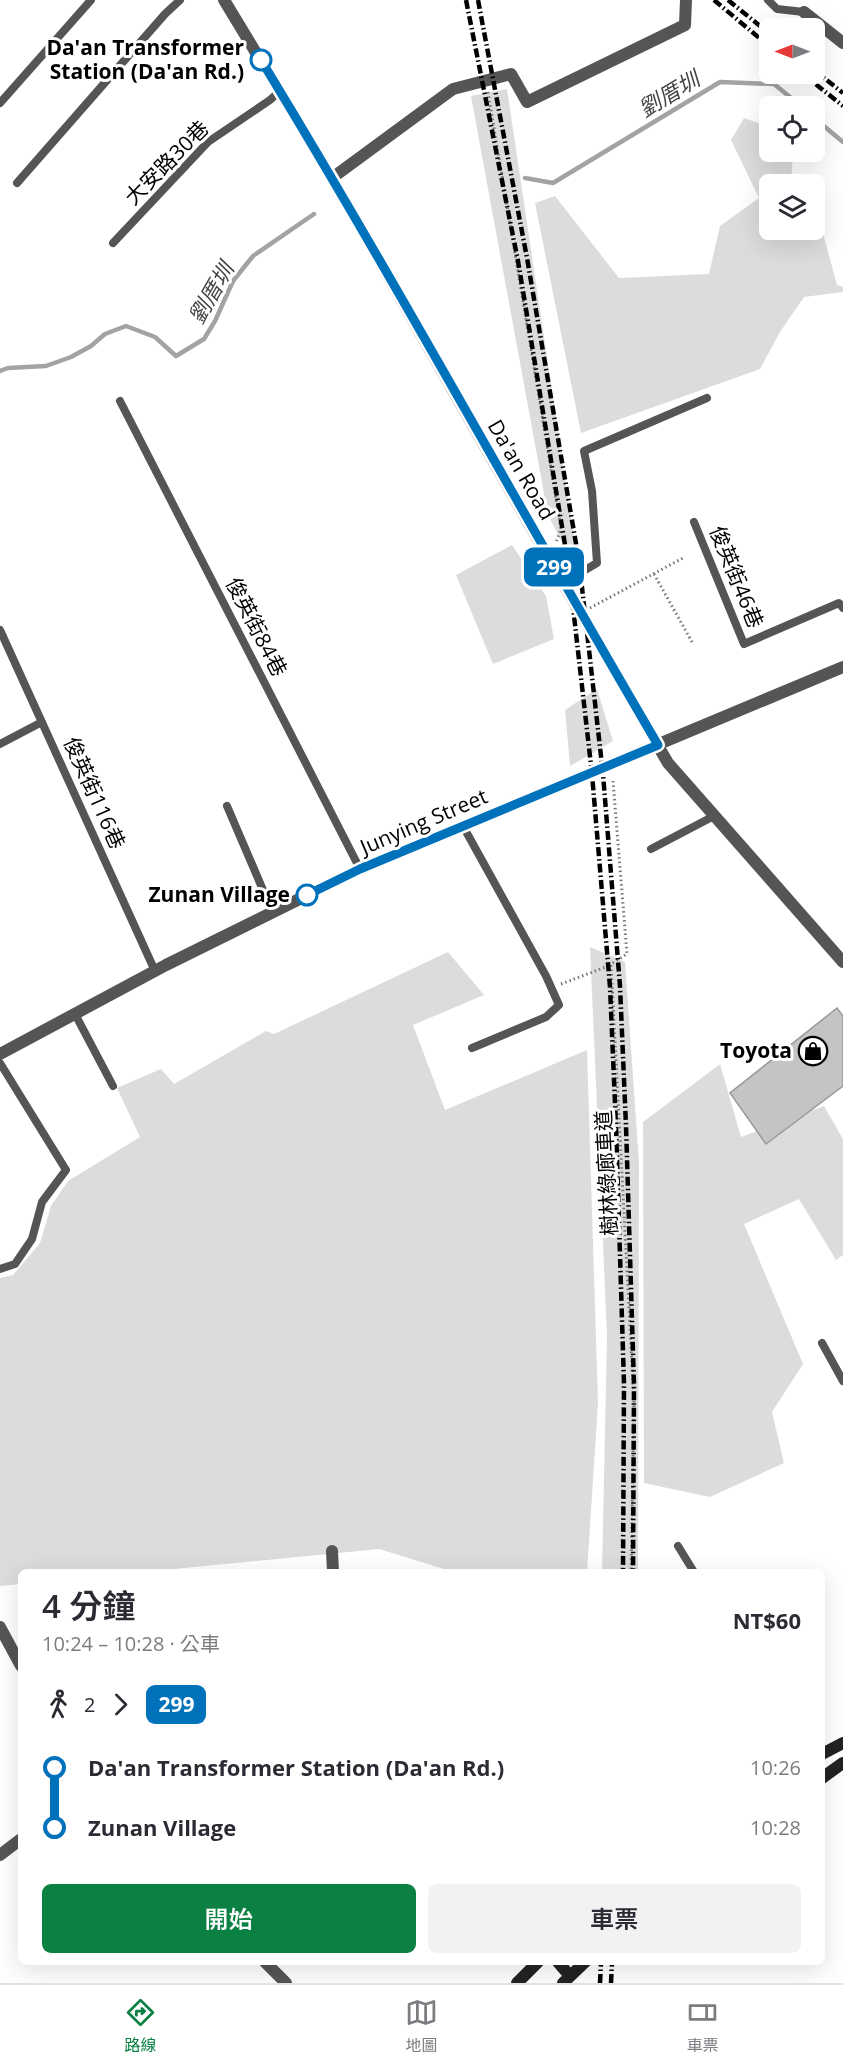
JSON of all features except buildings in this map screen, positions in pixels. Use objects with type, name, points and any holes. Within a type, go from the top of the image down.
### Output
[{"type":"main road","points":[[825,1752],[843,1743]]},
{"type":"main road","points":[[825,1776],[843,1763]]},
{"type":"main road","points":[[517,1983],[535,1965]]},
{"type":"main road","points":[[560,1965],[567,1980],[582,1965]]},
{"type":"street","name":"Da'an Road","points":[[224,0],[332,178],[668,763],[843,962]]},
{"type":"street","points":[[332,178],[453,89],[511,74],[527,102],[685,25],[686,0]]},
{"type":"street","points":[[804,12],[843,43]]},
{"type":"street","name":"Junying Street","points":[[0,1054],[155,971],[360,869],[843,667]]},
{"type":"street","points":[[332,1551],[333,1569]]},
{"type":"street","points":[[0,1627],[18,1660]]},
{"type":"street","points":[[0,1855],[18,1841]]},
{"type":"street","points":[[268,1965],[286,1983]]},
{"type":"lane","points":[[0,103],[91,0]]},
{"type":"lane","points":[[17,183],[165,14],[180,0]]},
{"type":"lane","points":[[768,0],[777,9],[804,12]]},
{"type":"lane","name":"大安路30巷","points":[[113,243],[208,142],[280,91]]},
{"type":"lane","points":[[563,583],[597,564],[592,491],[584,451],[707,398]]},
{"type":"lane","name":"俊英街84巷","points":[[120,401],[360,869]]},
{"type":"lane","name":"俊英街46巷","points":[[694,522],[744,644],[839,603],[843,608]]},
{"type":"lane","name":"俊英街116巷","points":[[0,630],[155,971]]},
{"type":"lane","points":[[0,744],[42,722]]},
{"type":"lane","points":[[227,806],[272,912]]},
{"type":"lane","points":[[651,849],[714,816]]},
{"type":"lane","points":[[463,826],[559,1005],[546,1017],[472,1048]]},
{"type":"lane","points":[[75,1014],[112,1086]]},
{"type":"lane","points":[[0,1063],[66,1170],[42,1202],[32,1239],[15,1263],[0,1269]]},
{"type":"lane","points":[[822,1343],[843,1381]]},
{"type":"lane","points":[[678,1546],[692,1569]]},
{"type":"path","points":[[486,80],[561,529],[556,542]]},
{"type":"path","points":[[581,615],[683,558]]},
{"type":"path","points":[[654,574],[692,642]]},
{"type":"path","points":[[551,988],[611,964],[627,954],[613,781]]},
{"type":"path","name":"樹林綠廊車道","points":[[611,964],[634,1404],[631,1569]]},
{"type":"shaded area","points":[[507,89],[578,565],[564,546],[548,515],[471,96]]},
{"type":"shaded area","points":[[744,118],[759,123],[759,162],[792,162],[792,174],[759,174],[759,198],[731,140]]},
{"type":"shaded area","points":[[555,196],[619,278],[709,274],[720,226],[759,198],[759,240],[825,240],[837,285],[843,287],[843,292],[804,297],[780,332],[760,369],[581,433],[535,203]]},
{"type":"shaded area","points":[[512,545],[546,596],[554,639],[493,664],[456,575]]},
{"type":"shaded area","points":[[597,689],[613,741],[570,766],[565,710]]},
{"type":"shaded area","points":[[590,947],[625,962],[639,1163],[638,1569],[602,1569],[607,1335]]},
{"type":"shaded area","points":[[448,952],[484,995],[413,1025],[445,1110],[587,1050],[598,1403],[587,1569],[444,1569],[379,1549],[173,1569],[18,1569],[18,1584],[0,1586],[0,1278],[13,1275],[40,1243],[51,1206],[68,1181],[140,1137],[117,1088],[161,1069],[174,1084],[266,1031],[274,1034]]},
{"type":"shaded area","points":[[720,1064],[741,1137],[824,1106],[843,1139],[843,1255],[836,1260],[799,1199],[744,1224],[803,1364],[772,1412],[784,1463],[710,1497],[644,1483],[643,1122]]},
{"type":"waterway","name":"劉厝圳","points":[[525,178],[553,183],[720,82],[774,84],[789,96]]},
{"type":"waterway","name":"劉厝圳","points":[[825,127],[843,142]]},
{"type":"waterway","name":"劉厝圳","points":[[0,371],[8,368],[46,366],[71,357],[91,346],[105,334],[126,326],[155,337],[176,356],[204,339],[233,281],[253,256],[314,214]]},
{"type":"railway","points":[[466,0],[518,261],[568,563],[592,774],[610,987],[616,1126],[624,1384],[623,1569]]},
{"type":"railway","points":[[478,0],[527,258],[579,561],[603,774],[620,986],[626,1126],[634,1385],[633,1569]]},
{"type":"railway","points":[[714,0],[759,38]]},
{"type":"railway","points":[[728,0],[759,25]]},
{"type":"railway","points":[[825,79],[843,93]]},
{"type":"railway","points":[[816,84],[843,106]]},
{"type":"railway","points":[[600,1983],[601,1965]]},
{"type":"railway","points":[[611,1983],[612,1965]]},
{"type":"bus line","name":"299","points":[[261,60],[332,178],[658,745],[360,869],[307,895]]},
{"type":"place","name":"Da'an Transformer Station (Da'an Rd.)","points":[[261,60]]},
{"type":"place","name":"Zunan Village","points":[[307,895]]},
{"type":"place","name":"Toyota","points":[[813,1051]]}]
